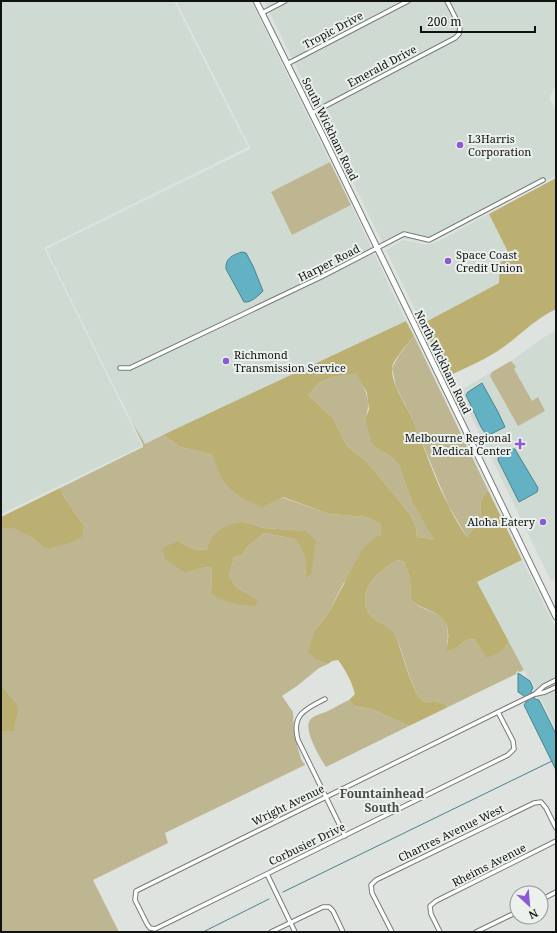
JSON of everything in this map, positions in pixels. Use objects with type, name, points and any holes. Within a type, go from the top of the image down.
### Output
[{"type":"main road","name":"South Wickham Road","points":[[256,1],[386,267]]},
{"type":"main road","name":"North Wickham Road","points":[[386,267],[556,617]]},
{"type":"street","points":[[262,13],[285,1]]},
{"type":"street","name":"Tropic Drive","points":[[287,64],[408,1]]},
{"type":"street","name":"Emerald Drive","points":[[312,113],[459,34],[460,27],[447,1]]},
{"type":"street","name":"Harper Road","points":[[120,368],[130,368],[323,276],[404,234],[429,240],[543,180]]},
{"type":"street","name":"Wright Avenue","points":[[535,694],[544,686],[556,680]]},
{"type":"street","name":"Wright Avenue","points":[[155,929],[150,928],[147,924],[135,900],[136,891],[524,699],[556,687]]},
{"type":"street","points":[[324,699],[310,706],[300,715],[296,722],[295,730],[298,740],[345,836]]},
{"type":"street","name":"Corbusier Drive","points":[[155,929],[508,755],[514,749],[513,741],[498,712]]},
{"type":"street","name":"Chartres Avenue West","points":[[392,932],[372,893],[371,885],[376,880],[534,802],[541,802],[546,808],[556,828]]},
{"type":"street","name":"Rheims Avenue","points":[[440,932],[431,914],[430,906],[436,901],[556,841]]},
{"type":"street","points":[[267,874],[295,932]]},
{"type":"street","points":[[271,932],[323,907],[329,907],[333,911],[343,932]]},
{"type":"street","points":[[476,932],[509,916]]},
{"type":"shaded area","points":[[1,1],[174,1],[248,147],[44,248],[142,446],[1,514]]},
{"type":"shaded area","points":[[176,1],[251,1],[330,162],[271,193],[292,235],[351,205],[406,321],[145,444],[131,420],[46,249],[250,149]]},
{"type":"shaded area","points":[[264,1],[556,1],[556,85],[549,98],[556,110],[556,176],[436,240],[427,243],[402,238],[385,248]]},
{"type":"shaded area","points":[[330,162],[351,205],[292,235],[271,192]]},
{"type":"shaded area","points":[[556,178],[556,309],[536,321],[498,351],[447,377],[422,324],[499,283],[500,263],[510,256],[489,214]]},
{"type":"shaded area","points":[[489,214],[510,256],[499,283],[422,324],[386,250],[403,240],[427,245],[437,242]]},
{"type":"shaded area","points":[[406,321],[414,336],[393,365],[392,369],[394,382],[413,420],[443,495],[458,524],[467,537],[482,519],[480,504],[488,490],[522,560],[477,582],[509,642],[503,650],[487,658],[475,639],[466,640],[459,646],[446,652],[448,638],[447,626],[444,620],[440,616],[411,600],[410,579],[404,562],[398,560],[379,573],[369,585],[365,599],[366,607],[370,615],[392,631],[395,635],[411,679],[420,698],[426,702],[440,703],[448,707],[409,726],[372,709],[354,706],[349,700],[355,694],[354,689],[338,660],[332,661],[328,664],[316,660],[308,651],[316,629],[329,612],[363,548],[377,536],[381,536],[381,524],[366,517],[329,514],[283,497],[262,507],[233,491],[223,481],[212,454],[180,447],[163,435]],"holes":[[[356,373],[367,393],[369,410],[365,418],[372,443],[381,451],[392,457],[399,465],[411,500],[434,539],[417,537],[416,527],[410,514],[367,462],[347,446],[333,418],[308,395],[319,383],[333,377]]]},
{"type":"shaded area","name":"Melbourne Regional Medical Center","points":[[556,330],[556,578],[551,581],[459,391],[511,361]]},
{"type":"shaded area","points":[[414,336],[488,490],[480,504],[482,519],[467,537],[448,505],[412,418],[396,387],[392,368],[399,355]]},
{"type":"shaded area","points":[[511,361],[516,367],[514,369],[532,401],[538,397],[545,411],[518,426],[490,376],[492,372]]},
{"type":"shaded area","points":[[356,372],[368,400],[365,418],[381,451],[392,457],[399,465],[411,500],[435,539],[417,537],[416,527],[410,514],[367,462],[347,446],[333,418],[308,395],[319,383],[333,377]]},
{"type":"shaded area","points":[[131,420],[145,444],[163,435],[180,447],[213,454],[220,475],[329,514],[366,517],[381,524],[381,537],[343,584],[329,612],[316,629],[316,660],[328,664],[319,668],[282,696],[293,712],[294,734],[301,759],[305,765],[165,833],[168,843],[93,880],[119,932],[1,932],[1,733],[2,731],[14,730],[19,707],[1,684],[1,529],[14,527],[33,538],[45,549],[54,546],[83,524],[66,500],[60,488],[143,447]],"holes":[[[245,522],[264,528],[306,531],[311,575],[304,579],[306,568],[304,553],[295,539],[264,533],[247,547],[243,555],[234,557],[229,576],[236,587],[258,600],[211,593],[212,568],[205,567],[186,573],[178,541],[193,549],[207,550]]]},
{"type":"shaded area","points":[[60,488],[66,500],[83,524],[83,536],[70,543],[45,549],[33,538],[14,528],[1,529],[1,517]]},
{"type":"shaded area","points":[[245,522],[264,528],[306,531],[316,541],[311,575],[304,579],[306,568],[305,558],[295,539],[264,533],[247,547],[243,555],[234,557],[229,576],[236,587],[258,600],[255,606],[243,605],[226,601],[211,593],[212,568],[205,567],[186,573],[165,559],[163,548],[178,541],[193,549],[207,550],[209,543],[220,529],[231,524]]},
{"type":"shaded area","points":[[398,560],[404,562],[410,579],[411,600],[419,606],[439,615],[443,619],[448,633],[447,646],[459,646],[466,640],[475,639],[503,650],[509,642],[524,670],[520,672],[517,671],[516,674],[448,707],[440,703],[423,701],[414,688],[397,639],[388,628],[370,615],[366,606],[366,592],[369,585],[379,573]]},
{"type":"shaded area","points":[[522,560],[556,629],[556,730],[541,699],[535,696],[538,695],[536,691],[533,692],[535,688],[531,680],[527,677],[477,582]]},
{"type":"shaded area","points":[[1,684],[19,707],[14,731],[3,731],[1,733]]},
{"type":"shaded area","points":[[349,700],[354,706],[372,709],[409,726],[326,767],[313,744],[308,724],[314,716]]},
{"type":"water","points":[[242,252],[246,253],[253,266],[263,291],[254,299],[247,302],[244,302],[226,269],[228,260]]},
{"type":"water","points":[[482,383],[505,427],[487,436],[481,427],[466,395]]},
{"type":"water","points":[[511,449],[515,449],[538,488],[537,492],[519,502],[498,460],[498,458]]},
{"type":"water","points":[[518,673],[530,681],[533,688],[531,692],[535,699],[539,700],[556,734],[556,770],[524,705],[527,701],[524,696],[518,692]]},
{"type":"waterway","points":[[283,892],[552,761]]},
{"type":"waterway","points":[[203,932],[269,899]]},
{"type":"place","name":"L3Harris Corporation","points":[[460,145]]},
{"type":"place","name":"Space Coast Credit Union","points":[[448,261]]},
{"type":"place","name":"Richmond Transmission Service","points":[[226,361]]},
{"type":"place","name":"Melbourne Regional Medical Center","points":[[520,444]]},
{"type":"place","name":"Aloha Eatery","points":[[543,522]]},
{"type":"district","name":"Fountainhead South","points":[[382,801]]}]
